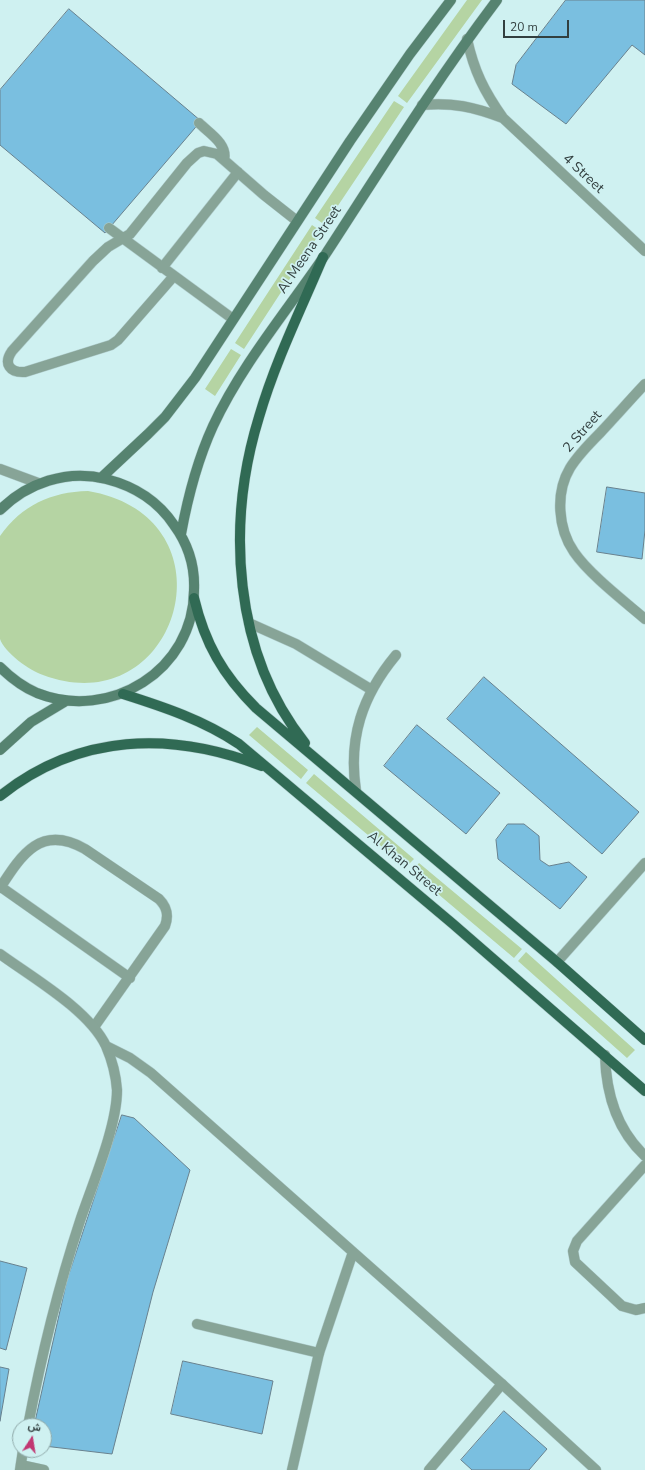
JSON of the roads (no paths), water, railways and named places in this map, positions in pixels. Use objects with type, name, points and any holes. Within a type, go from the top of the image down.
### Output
[{"type":"main road","name":"Al Meena Street","points":[[101,478],[148,434],[181,398],[297,221],[410,54],[451,0]]},
{"type":"main road","name":"Al Meena Street","points":[[180,534],[193,478],[214,425],[243,373],[323,256],[422,105],[467,39],[497,0]]},
{"type":"main road","points":[[318,759],[300,736],[271,687],[261,665],[249,623],[242,585],[240,536],[244,488],[251,449],[268,386],[323,256]]},
{"type":"main road","points":[[0,510],[9,502],[38,483],[68,477],[101,478],[117,482],[147,497],[160,508],[180,534],[192,564],[194,598],[188,628],[172,656],[150,678],[123,694],[95,701],[66,701],[36,693],[23,686],[0,667]]},
{"type":"main road","name":"Al Khan Street","points":[[194,598],[206,639],[228,676],[256,708],[557,962],[645,1040]]},
{"type":"main road","name":"Al Khan Street","points":[[123,694],[202,722],[239,744],[453,924],[645,1091]]},
{"type":"main road","points":[[0,750],[31,722],[66,701]]},
{"type":"main road","points":[[0,796],[38,770],[68,756],[102,747],[131,743],[160,743],[203,748],[268,768]]},
{"type":"street","name":"4 Street","points":[[467,39],[477,75],[485,92],[503,118],[645,251]]},
{"type":"street","name":"4 Street","points":[[422,105],[454,104],[482,110],[503,118]]},
{"type":"street","points":[[199,122],[224,148],[226,154],[224,160]]},
{"type":"street","points":[[174,277],[118,340],[111,345],[25,372],[12,370],[8,364],[8,357],[12,351],[100,253],[124,239],[187,163],[198,153],[211,151],[224,160],[297,221]]},
{"type":"street","points":[[162,268],[238,172]]},
{"type":"street","points":[[109,228],[232,319]]},
{"type":"street","name":"2 Street","points":[[645,384],[582,452],[570,469],[562,490],[560,511],[564,533],[574,552],[589,568],[645,619]]},
{"type":"street","points":[[0,469],[38,483]]},
{"type":"street","points":[[249,623],[296,644],[372,690]]},
{"type":"street","points":[[356,791],[353,761],[354,746],[360,717],[372,690],[384,670],[396,655]]},
{"type":"street","points":[[94,1027],[130,978],[165,926],[167,920],[166,909],[160,899],[75,843],[63,840],[50,840],[39,843],[28,849],[0,887],[130,978]]},
{"type":"street","points":[[557,962],[645,863]]},
{"type":"street","points":[[0,954],[77,1011],[94,1027],[106,1046],[114,1068],[117,1091],[114,1114],[108,1136],[63,1276],[45,1345],[30,1418]]},
{"type":"street","points":[[106,1046],[130,1058],[151,1073],[502,1384],[596,1470]]},
{"type":"street","points":[[605,1056],[606,1075],[615,1113],[630,1140],[645,1156]]},
{"type":"street","points":[[645,1165],[577,1241],[573,1250],[575,1262],[616,1301],[629,1308],[645,1308]]},
{"type":"street","points":[[292,1470],[319,1353],[353,1252]]},
{"type":"street","points":[[197,1324],[319,1353]]},
{"type":"street","points":[[429,1470],[502,1384]]},
{"type":"street","points":[[21,1467],[44,1470]]}]
